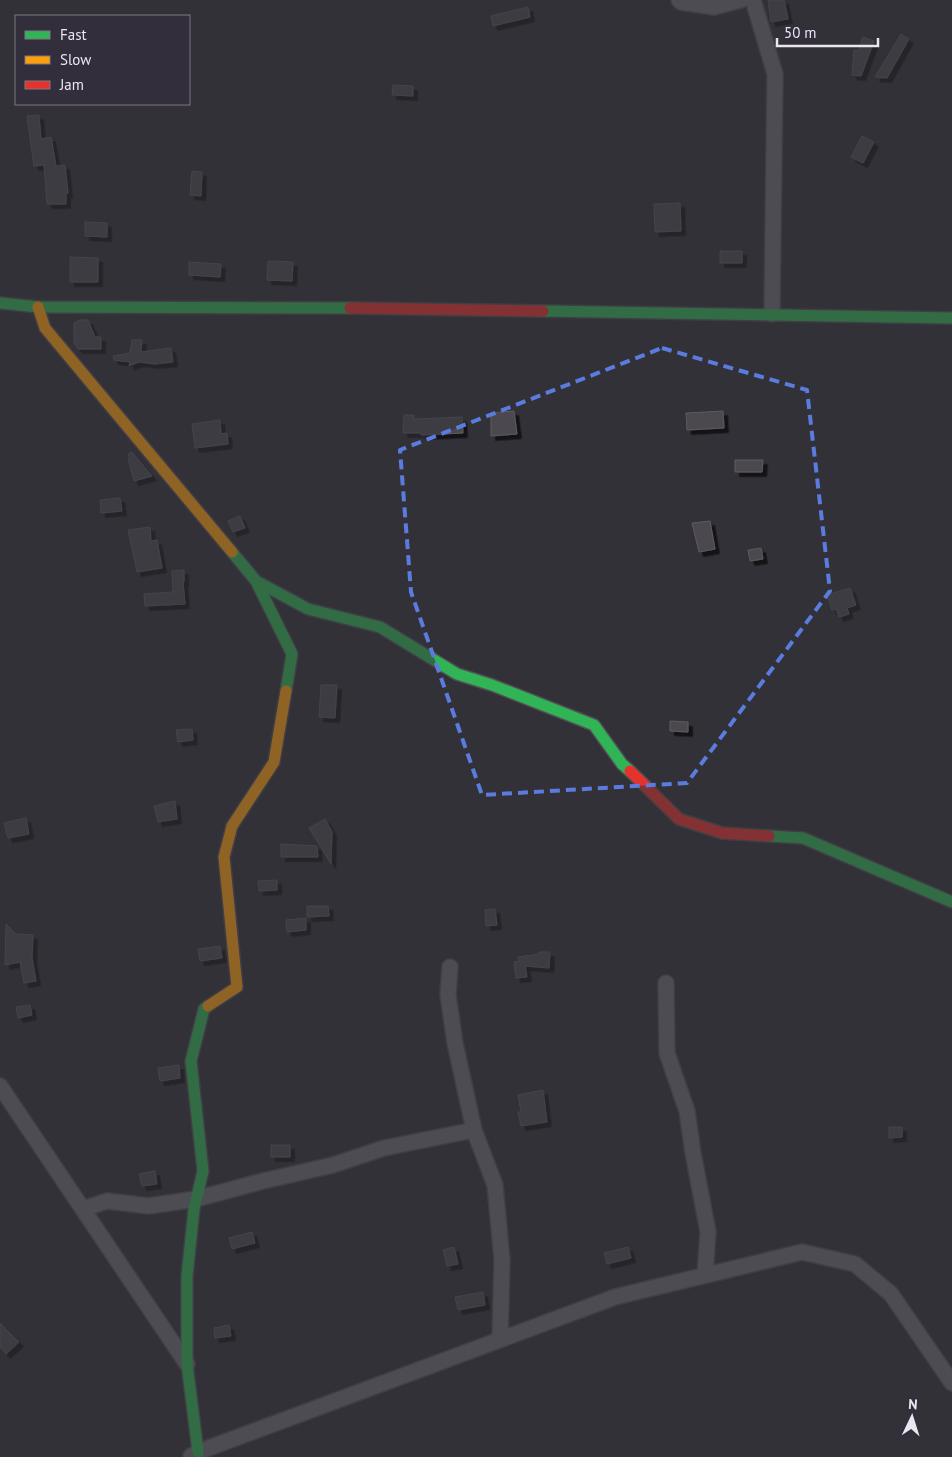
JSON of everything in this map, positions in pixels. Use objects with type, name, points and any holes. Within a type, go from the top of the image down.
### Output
[{"type":"street","points":[[679,0],[681,2],[714,7],[741,0]]},
{"type":"street","points":[[753,0],[775,74],[772,314]]},
{"type":"street","points":[[0,303],[38,307],[386,308],[952,318]]},
{"type":"street","points":[[38,307],[45,328],[256,580],[292,654],[274,762],[232,826],[224,857],[237,987],[204,1009],[191,1061],[203,1171],[196,1199],[187,1276],[187,1364],[194,1454],[615,1297],[802,1252],[855,1264],[891,1294],[952,1383]]},
{"type":"street","points":[[256,580],[308,609],[380,627],[457,674],[492,685],[594,725],[622,764],[679,819],[722,833],[803,838],[952,902]]},
{"type":"street","points":[[450,966],[448,995],[455,1044],[474,1130],[495,1185],[502,1260],[500,1340]]},
{"type":"street","points":[[666,983],[668,1053],[687,1111],[708,1232],[705,1275]]},
{"type":"street","points":[[0,1086],[187,1364]]},
{"type":"street","points":[[83,1209],[107,1201],[149,1206],[196,1199],[263,1180],[333,1165],[384,1148],[474,1130]]},
{"type":"highlighted area","points":[[662,348],[807,390],[830,591],[687,783],[482,795],[411,592],[400,450]]},
{"type":"building","points":[[768,0],[784,0],[788,19],[771,22]]},
{"type":"building","points":[[528,7],[530,17],[493,26],[491,16]]},
{"type":"building","points":[[901,34],[909,39],[887,78],[875,77]]},
{"type":"building","points":[[863,37],[874,41],[861,76],[852,75],[854,50],[858,51]]},
{"type":"building","points":[[393,85],[413,86],[413,96],[392,95]]},
{"type":"building","points":[[39,115],[41,139],[51,137],[56,166],[65,165],[68,193],[66,193],[66,204],[47,204],[44,165],[34,166],[27,116]]},
{"type":"building","points":[[862,136],[874,142],[863,163],[851,157]]},
{"type":"building","points":[[192,171],[202,172],[201,196],[190,195]]},
{"type":"building","points":[[680,203],[681,231],[655,232],[654,204]]},
{"type":"building","points":[[85,222],[107,223],[107,237],[85,236]]},
{"type":"building","points":[[720,251],[742,251],[742,263],[720,263]]},
{"type":"building","points":[[70,257],[98,258],[98,282],[70,282]]},
{"type":"building","points":[[268,261],[293,262],[292,281],[267,280]]},
{"type":"building","points":[[189,262],[221,264],[220,277],[189,275]]},
{"type":"building","points":[[80,320],[88,320],[95,337],[101,337],[101,349],[78,349],[74,343],[74,323]]},
{"type":"building","points":[[132,340],[142,340],[141,352],[171,348],[173,362],[155,364],[139,362],[129,366],[130,362],[114,360],[113,356],[130,353]]},
{"type":"building","points":[[514,411],[517,434],[491,436],[491,413]]},
{"type":"building","points":[[723,411],[724,428],[687,430],[686,413]]},
{"type":"building","points":[[404,415],[414,415],[414,419],[462,417],[463,433],[421,435],[421,433],[403,433]]},
{"type":"building","points":[[220,420],[221,434],[227,433],[228,444],[195,448],[192,424]]},
{"type":"building","points":[[132,452],[152,476],[134,481],[128,459],[130,459],[128,454]]},
{"type":"building","points":[[735,460],[763,460],[762,472],[735,472]]},
{"type":"building","points":[[120,498],[122,511],[101,513],[100,500]]},
{"type":"building","points":[[240,516],[245,528],[233,532],[228,521]]},
{"type":"building","points":[[710,521],[715,549],[699,552],[692,523]]},
{"type":"building","points":[[150,527],[151,541],[157,540],[162,568],[137,572],[128,530]]},
{"type":"building","points":[[761,548],[763,559],[750,561],[748,550]]},
{"type":"building","points":[[184,570],[185,604],[145,606],[144,594],[173,592],[172,571]]},
{"type":"building","points":[[850,588],[856,605],[847,608],[849,614],[839,617],[836,609],[832,610],[827,595]]},
{"type":"building","points":[[321,685],[337,685],[335,718],[319,717]]},
{"type":"building","points":[[670,721],[688,722],[688,732],[670,731]]},
{"type":"building","points":[[192,729],[193,740],[178,742],[176,730]]},
{"type":"building","points":[[175,801],[177,819],[158,822],[154,806]]},
{"type":"building","points":[[26,818],[29,834],[8,838],[4,823]]},
{"type":"building","points":[[325,819],[332,832],[331,864],[309,828]]},
{"type":"building","points":[[281,844],[317,846],[318,857],[281,857]]},
{"type":"building","points":[[277,880],[277,890],[259,891],[258,881]]},
{"type":"building","points":[[307,906],[328,906],[329,916],[307,917]]},
{"type":"building","points":[[495,909],[497,925],[486,926],[485,910]]},
{"type":"building","points":[[306,918],[306,930],[287,932],[286,920]]},
{"type":"building","points":[[6,924],[16,934],[33,935],[32,958],[36,981],[24,983],[20,962],[5,965]]},
{"type":"building","points":[[220,946],[222,958],[200,961],[198,949]]},
{"type":"building","points":[[539,952],[550,952],[549,968],[525,966],[527,977],[516,978],[514,962],[519,961],[518,957],[539,954]]},
{"type":"building","points":[[30,1005],[32,1015],[18,1018],[16,1007]]},
{"type":"building","points":[[179,1065],[180,1078],[160,1081],[158,1068]]},
{"type":"building","points":[[543,1090],[547,1122],[521,1126],[518,1112],[521,1112],[518,1095]]},
{"type":"building","points":[[889,1127],[902,1127],[902,1137],[889,1138]]},
{"type":"building","points":[[271,1145],[290,1145],[290,1157],[271,1157]]},
{"type":"building","points":[[155,1171],[157,1184],[142,1186],[139,1174]]},
{"type":"building","points":[[252,1232],[255,1243],[232,1249],[229,1238]]},
{"type":"building","points":[[454,1247],[458,1264],[447,1266],[443,1250]]},
{"type":"building","points":[[628,1247],[631,1258],[607,1264],[604,1253]]},
{"type":"building","points":[[483,1292],[485,1305],[458,1310],[455,1297]]},
{"type":"building","points":[[0,1323],[19,1342],[6,1354],[0,1347]]},
{"type":"building","points":[[229,1325],[231,1336],[215,1338],[214,1328]]},
{"type":"traffic: fast","points":[[0,303],[38,307],[350,308]]},
{"type":"traffic: fast","points":[[543,311],[952,318]]},
{"type":"traffic: fast","points":[[232,552],[256,581],[308,609],[380,627],[457,674],[492,685],[594,725],[622,764],[630,771]]},
{"type":"traffic: fast","points":[[256,581],[292,654],[286,691]]},
{"type":"traffic: fast","points":[[769,836],[803,838],[952,902]]},
{"type":"traffic: fast","points":[[198,1452],[187,1364],[187,1276],[194,1209],[203,1171],[191,1061],[204,1009],[208,1006]]},
{"type":"traffic: slow","points":[[38,307],[45,328],[232,552]]},
{"type":"traffic: slow","points":[[208,1006],[237,987],[224,857],[232,826],[274,762],[286,691]]},
{"type":"traffic: jam","points":[[350,308],[543,311]]},
{"type":"traffic: jam","points":[[630,771],[679,819],[722,833],[769,836]]}]
